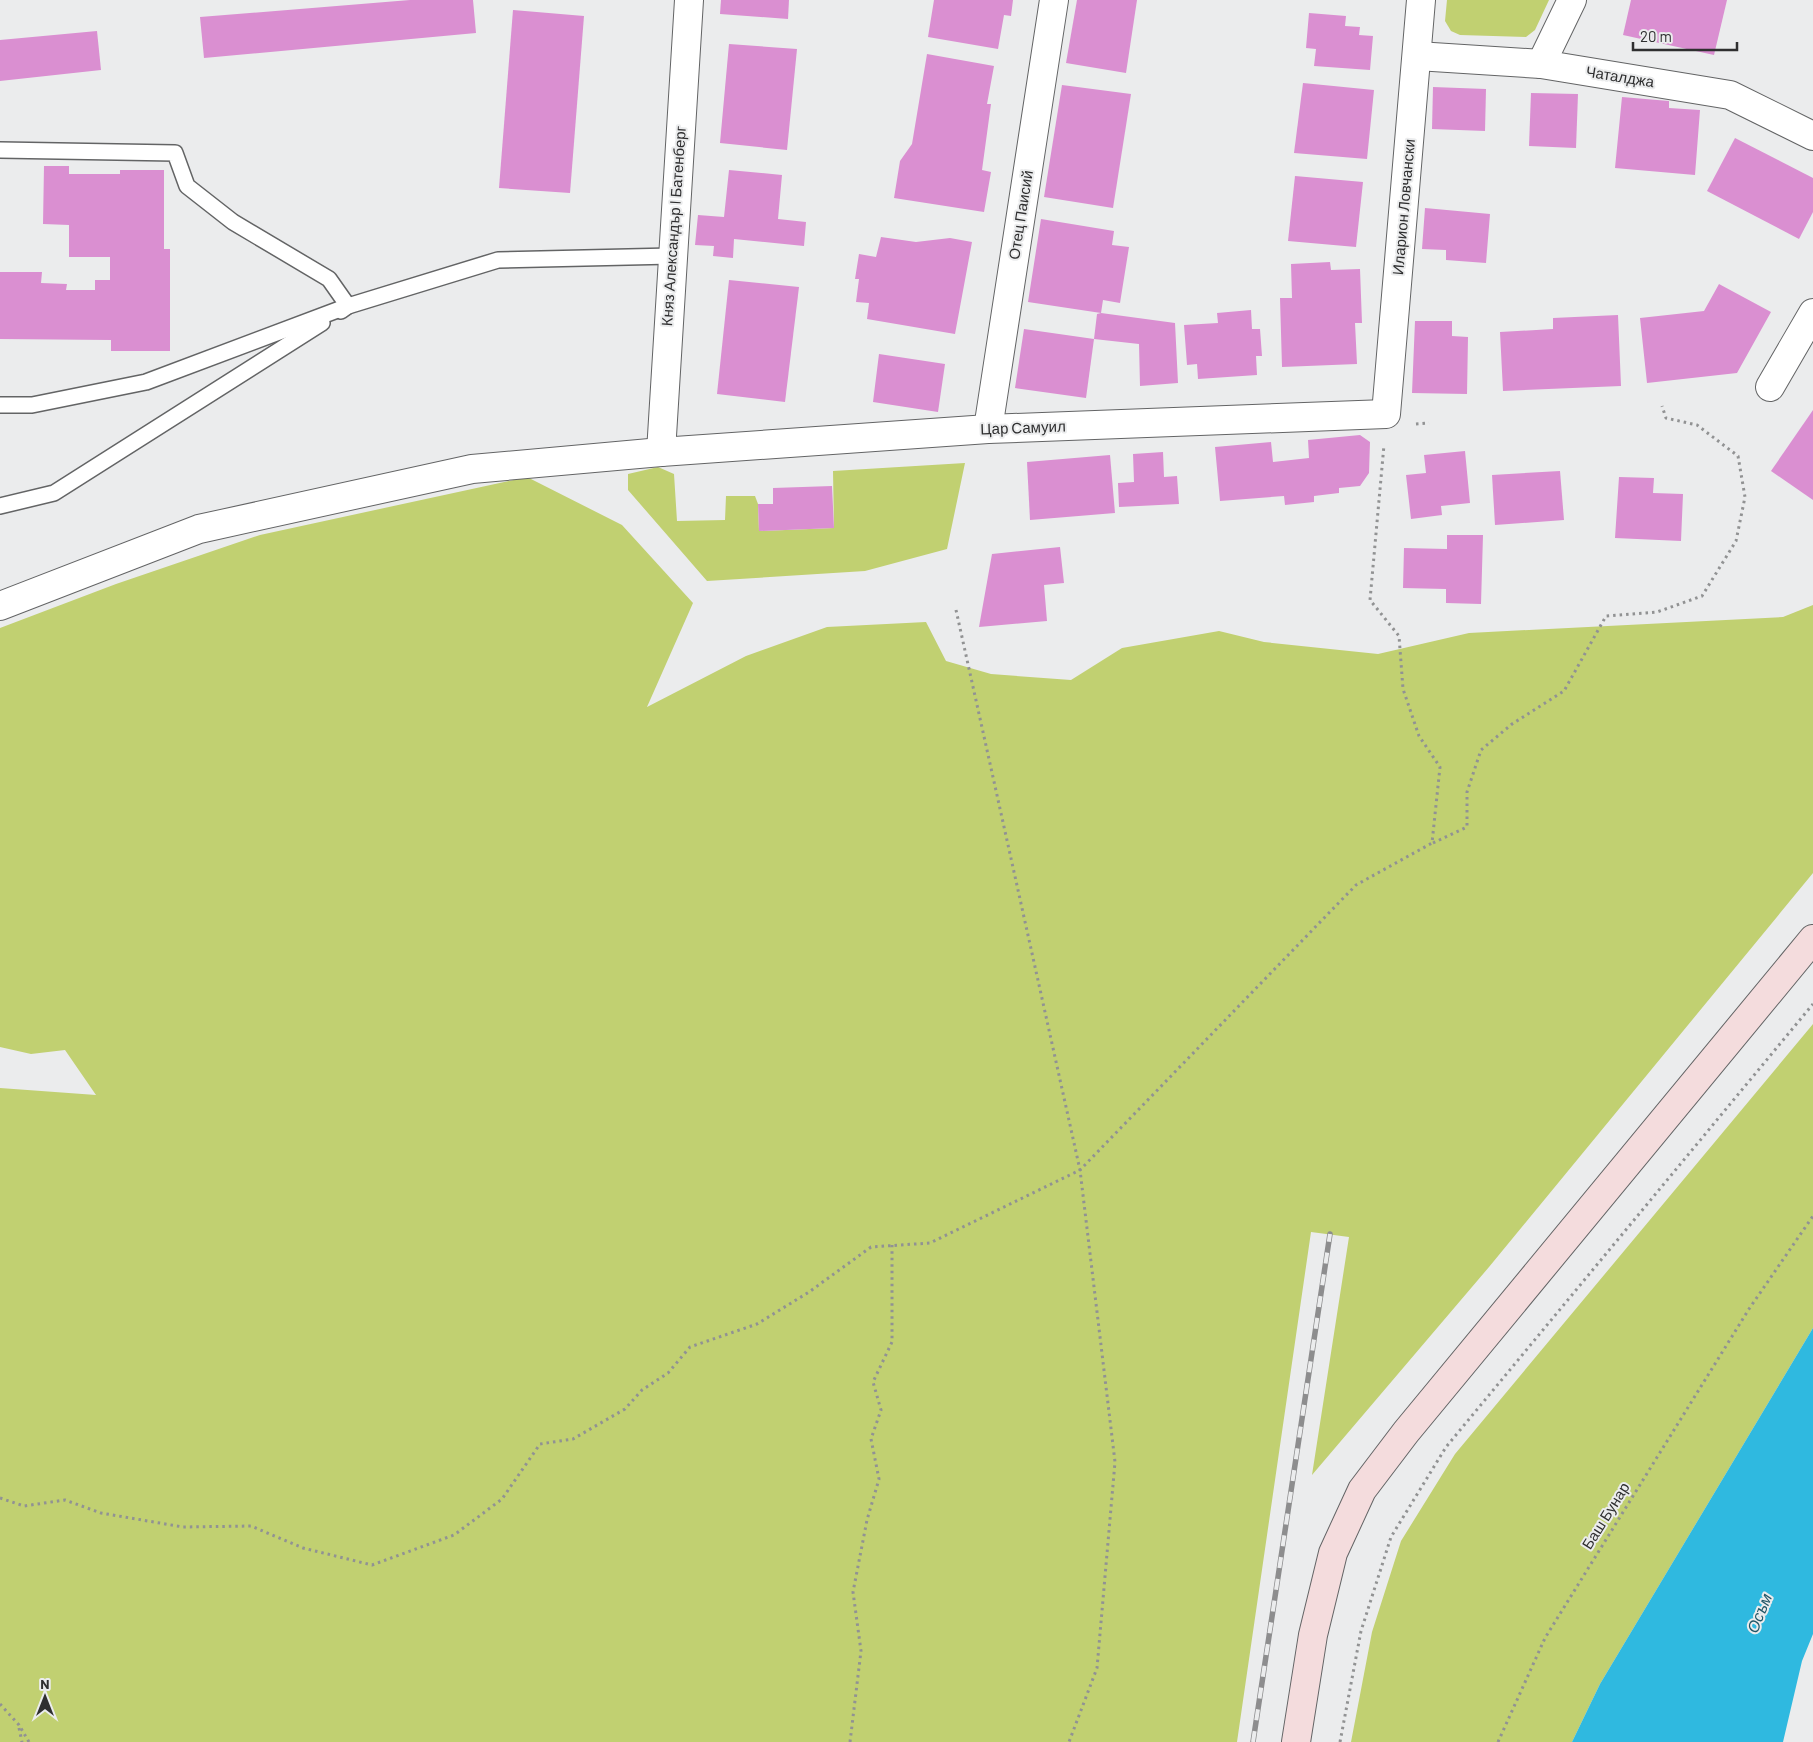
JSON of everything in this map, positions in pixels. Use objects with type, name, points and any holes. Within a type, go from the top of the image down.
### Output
[{"type":"street","name":"Княз Александър I Батенберг","points":[[661,452],[689,0]]},
{"type":"street","name":"Отец Паисий","points":[[988,429],[1054,0]]},
{"type":"street","name":"Иларион Ловчански","points":[[1386,425],[1422,0]]},
{"type":"street","points":[[1541,64],[1572,0]]},
{"type":"street","name":"Чаталджа","points":[[1417,56],[1541,64],[1730,95],[1813,136]]},
{"type":"street","points":[[1770,387],[1813,313]]},
{"type":"street","name":"Цар Самуил","points":[[0,606],[199,530],[472,469],[661,452],[988,429],[1386,425]]},
{"type":"street","points":[[1296,1742],[1313,1634],[1332,1553],[1362,1490],[1406,1432],[1813,939]]},
{"type":"lane","points":[[0,150],[175,153],[187,186],[233,222],[329,278],[348,306]]},
{"type":"lane","points":[[0,405],[32,405],[146,382],[348,306],[498,260],[672,256]]},
{"type":"lane","points":[[0,506],[54,493],[348,306]]},
{"type":"path","points":[[0,1498],[24,1506],[65,1500],[101,1513],[183,1528],[251,1526],[303,1548],[372,1566],[454,1535],[502,1499],[540,1444],[573,1439],[625,1410],[642,1390],[668,1373],[690,1347],[757,1324],[809,1292],[871,1247],[930,1243],[1080,1170],[1356,885],[1432,843],[1468,827],[1467,792],[1481,750],[1512,724],[1564,691],[1606,616],[1657,612],[1702,596],[1736,541],[1745,497],[1738,456],[1697,425],[1666,418],[1662,406]]},
{"type":"path","points":[[1417,424],[1429,423]]},
{"type":"path","points":[[1386,425],[1370,600],[1399,636],[1402,690],[1418,736],[1440,767],[1432,843]]},
{"type":"path","points":[[956,610],[1080,1170],[1115,1462],[1097,1668],[1070,1742]]},
{"type":"path","points":[[1340,1742],[1361,1631],[1391,1537],[1446,1448],[1813,1004]]},
{"type":"path","name":"Баш Бунар","points":[[1498,1742],[1545,1638],[1749,1309],[1813,1216]]},
{"type":"path","points":[[850,1742],[861,1651],[853,1592],[867,1520],[879,1478],[871,1439],[881,1410],[873,1382],[892,1342],[892,1246]]},
{"type":"path","points":[[0,1704],[19,1726],[29,1742]]},
{"type":"path","points":[[19,1726],[22,1742]]},
{"type":"green space","points":[[1447,0],[1549,0],[1535,30],[1526,37],[1460,35],[1451,31],[1445,21]]},
{"type":"green space","points":[[965,463],[947,549],[865,571],[707,581],[628,490],[628,474],[658,467],[674,474],[677,521],[725,520],[726,496],[755,496],[758,504],[759,531],[834,528],[833,471]]},
{"type":"green space","points":[[527,477],[622,525],[693,603],[647,707],[746,656],[827,627],[926,622],[946,661],[991,674],[1071,680],[1122,648],[1219,631],[1264,642],[1378,654],[1469,633],[1783,617],[1813,605],[1813,873],[1489,1267],[1312,1475],[1349,1237],[1311,1232],[1237,1742],[0,1742],[0,1088],[96,1095],[65,1050],[31,1054],[0,1047],[0,628],[116,584],[260,535]]},
{"type":"green space","points":[[1813,1024],[1813,1328],[1600,1684],[1572,1742],[1351,1742],[1372,1632],[1401,1541],[1455,1454]]},
{"type":"water","name":"Осъм","points":[[1813,1328],[1813,1634],[1802,1661],[1783,1742],[1572,1742],[1600,1684]]},
{"type":"building","points":[[410,0],[473,0],[476,33],[204,58],[200,17]]},
{"type":"building","points":[[721,0],[789,0],[788,19],[720,14]]},
{"type":"building","points":[[934,0],[1013,0],[1011,16],[1004,15],[998,49],[928,37]]},
{"type":"building","points":[[1077,0],[1137,0],[1126,73],[1066,63]]},
{"type":"building","points":[[1631,0],[1727,0],[1714,55],[1623,35]]},
{"type":"building","points":[[513,10],[584,16],[570,193],[499,188]]},
{"type":"building","points":[[1309,13],[1346,16],[1345,26],[1360,27],[1359,35],[1373,36],[1370,70],[1314,66],[1316,49],[1306,48]]},
{"type":"building","points":[[97,31],[101,70],[0,81],[0,40]]},
{"type":"building","points":[[729,44],[797,49],[787,150],[720,143]]},
{"type":"building","points":[[927,54],[994,66],[987,104],[991,104],[982,170],[991,172],[984,212],[894,198],[900,161],[912,144]]},
{"type":"building","points":[[1303,83],[1374,90],[1367,159],[1294,153]]},
{"type":"building","points":[[1062,85],[1131,94],[1113,208],[1044,197]]},
{"type":"building","points":[[1433,87],[1486,89],[1485,131],[1432,129]]},
{"type":"building","points":[[1531,93],[1578,94],[1576,148],[1529,146]]},
{"type":"building","points":[[1622,97],[1669,101],[1669,108],[1700,110],[1695,175],[1615,168]]},
{"type":"building","points":[[1735,138],[1813,178],[1813,212],[1799,239],[1707,191]]},
{"type":"building","points":[[44,166],[69,166],[69,174],[120,174],[120,170],[164,170],[164,249],[170,249],[170,351],[111,351],[111,340],[0,339],[0,272],[42,272],[41,283],[67,284],[66,290],[95,290],[95,280],[110,280],[110,257],[69,257],[69,225],[43,224]]},
{"type":"building","points":[[729,170],[782,175],[778,219],[806,222],[804,246],[734,239],[733,258],[713,256],[714,246],[695,245],[698,215],[724,217]]},
{"type":"building","points":[[1295,176],[1363,182],[1356,247],[1288,241]]},
{"type":"building","points":[[1425,208],[1490,214],[1486,263],[1446,260],[1446,250],[1422,249]]},
{"type":"building","points":[[1041,219],[1114,231],[1112,245],[1129,247],[1120,303],[1103,300],[1101,313],[1028,302]]},
{"type":"building","points":[[881,237],[916,242],[950,238],[972,242],[955,334],[867,319],[869,303],[856,302],[859,279],[855,279],[859,254],[876,257]]},
{"type":"building","points":[[1330,262],[1331,270],[1360,269],[1362,323],[1355,323],[1357,364],[1282,367],[1280,298],[1292,298],[1291,264]]},
{"type":"building","points":[[729,280],[799,287],[785,402],[717,394]]},
{"type":"building","points":[[1719,284],[1771,312],[1737,373],[1647,383],[1640,318],[1704,311]]},
{"type":"building","points":[[1251,310],[1252,329],[1260,329],[1262,356],[1256,356],[1257,375],[1198,379],[1197,364],[1187,365],[1184,325],[1218,323],[1217,313]]},
{"type":"building","points":[[1097,314],[1175,323],[1178,383],[1140,386],[1139,344],[1094,339]]},
{"type":"building","points":[[1618,315],[1621,386],[1503,391],[1500,332],[1553,329],[1553,318]]},
{"type":"building","points":[[1415,321],[1452,321],[1452,336],[1468,337],[1467,394],[1412,393]]},
{"type":"building","points":[[1024,329],[1094,339],[1086,398],[1015,388]]},
{"type":"building","points":[[879,354],[945,364],[938,412],[873,402]]},
{"type":"building","points":[[1813,410],[1813,500],[1771,471]]},
{"type":"building","points":[[1360,435],[1370,442],[1369,473],[1360,486],[1339,488],[1339,493],[1314,496],[1314,502],[1285,505],[1284,496],[1220,501],[1215,447],[1271,442],[1273,462],[1309,458],[1308,440]]},
{"type":"building","points":[[1465,451],[1470,503],[1441,506],[1442,515],[1411,519],[1406,475],[1426,473],[1424,455]]},
{"type":"building","points":[[1163,452],[1164,477],[1177,476],[1179,504],[1119,507],[1118,483],[1134,482],[1133,454]]},
{"type":"building","points":[[1110,455],[1115,513],[1030,520],[1027,462]]},
{"type":"building","points":[[1560,471],[1564,520],[1495,525],[1492,475]]},
{"type":"building","points":[[1619,477],[1654,478],[1653,493],[1683,494],[1681,541],[1615,538]]},
{"type":"building","points":[[832,486],[834,528],[759,531],[758,504],[773,504],[773,488]]},
{"type":"building","points":[[1447,535],[1483,535],[1481,604],[1446,603],[1446,589],[1403,588],[1404,548],[1447,549]]},
{"type":"building","points":[[1060,547],[1064,583],[1044,585],[1047,621],[979,627],[992,554]]},
{"type":"railway","points":[[1253,1742],[1330,1234]]}]
